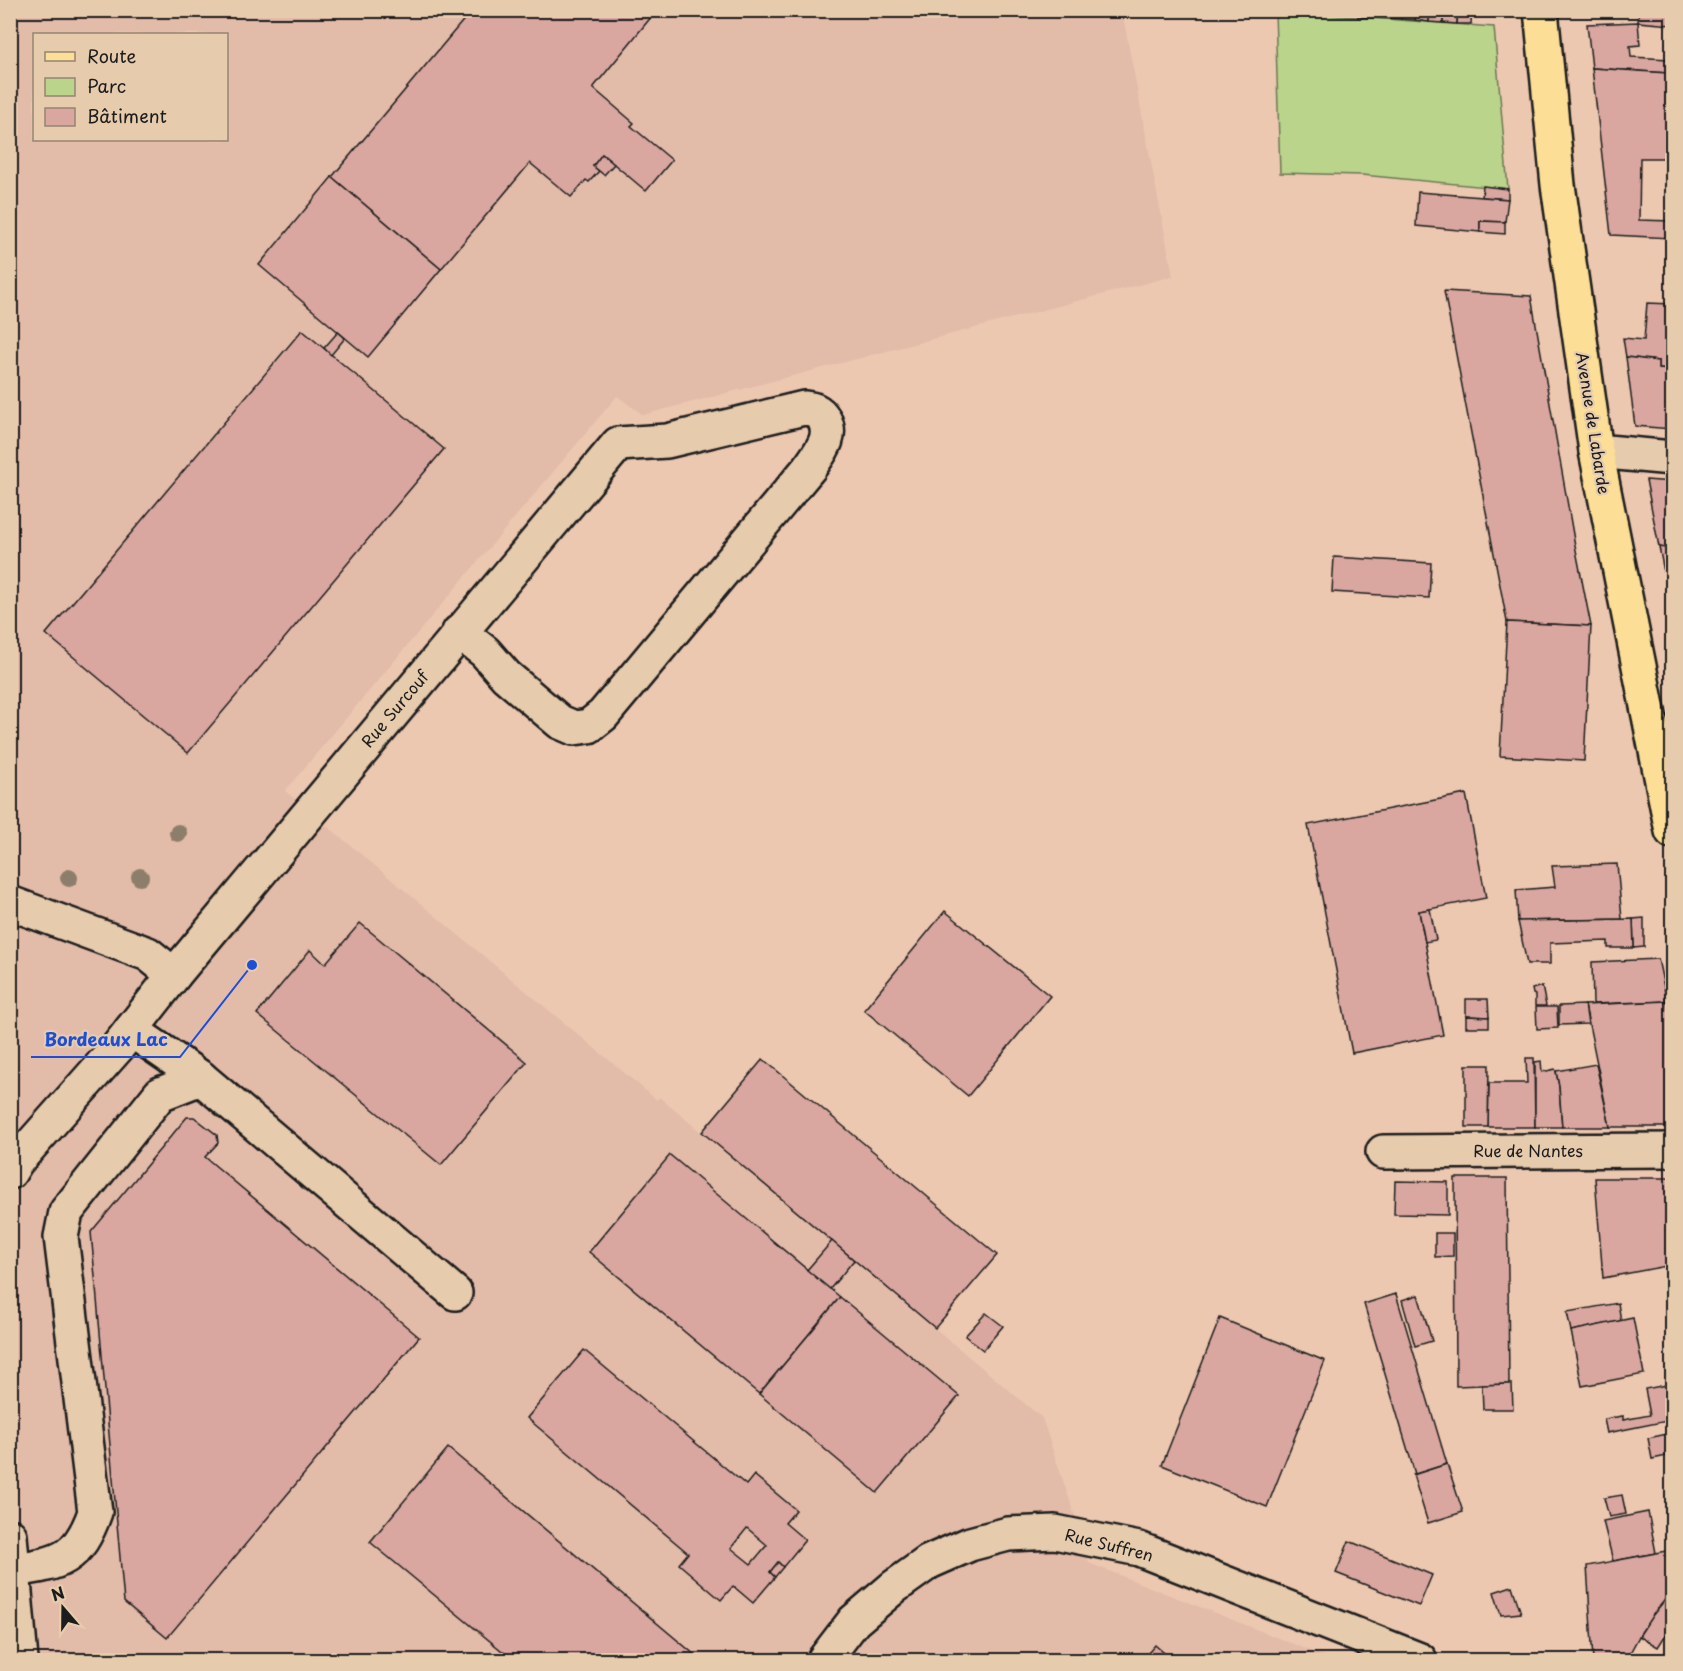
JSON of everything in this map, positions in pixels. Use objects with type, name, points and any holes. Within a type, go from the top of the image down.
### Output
[{"type":"main road","name":"Avenue de Labarde","points":[[1541,10],[1558,185],[1596,451],[1663,734],[1672,831]]},
{"type":"street","name":"Rue Surcouf","points":[[10,1172],[16,1162],[131,1030],[459,632],[618,444],[667,441],[804,408],[815,409],[822,416],[829,429],[825,444],[810,467],[603,715],[589,726],[574,728],[560,722],[506,676],[485,652],[459,632]]},
{"type":"street","points":[[1596,451],[1672,458]]},
{"type":"street","points":[[10,903],[148,954],[174,975]]},
{"type":"street","points":[[131,1030],[201,1078],[455,1293]]},
{"type":"street","points":[[14,1570],[45,1566],[72,1554],[88,1531],[95,1512],[61,1237],[66,1212],[160,1094],[201,1078]]},
{"type":"street","name":"Rue de Nantes","points":[[1383,1152],[1672,1150]]},
{"type":"street","name":"Rue Suffren","points":[[824,1660],[854,1622],[894,1587],[929,1562],[970,1544],[1008,1534],[1055,1532],[1139,1549],[1420,1660]]},
{"type":"street","points":[[10,1536],[21,1660]]},
{"type":"shaded area","points":[[11,11],[1122,11],[1173,276],[643,415],[617,396],[285,791],[657,1100],[659,1097],[1042,1418],[1089,1563],[1334,1660],[11,1660]]},
{"type":"green space","points":[[1275,11],[1494,27],[1508,189],[1362,175],[1280,173]]},
{"type":"building","points":[[472,10],[657,10],[593,88],[634,123],[631,126],[672,160],[646,191],[602,154],[593,166],[599,171],[589,182],[586,180],[571,197],[530,163],[441,269],[332,177]]},
{"type":"building","points":[[1358,10],[1373,10],[1372,17],[1358,17]]},
{"type":"building","points":[[1373,10],[1387,10],[1386,18],[1372,17]]},
{"type":"building","points":[[1387,10],[1401,10],[1401,19],[1386,18]]},
{"type":"building","points":[[1401,10],[1416,10],[1415,20],[1401,19]]},
{"type":"building","points":[[1416,10],[1430,10],[1429,22],[1415,20]]},
{"type":"building","points":[[1430,10],[1444,10],[1443,23],[1429,22]]},
{"type":"building","points":[[1444,10],[1458,10],[1457,24],[1443,23]]},
{"type":"building","points":[[1458,10],[1472,10],[1471,24],[1457,24]]},
{"type":"building","points":[[1639,10],[1672,10],[1672,25],[1638,22]]},
{"type":"building","points":[[1638,22],[1640,45],[1630,46],[1631,57],[1669,59],[1668,73],[1592,68],[1587,24]]},
{"type":"building","points":[[1592,68],[1668,73],[1672,105],[1672,158],[1640,158],[1639,220],[1672,221],[1672,238],[1611,235]]},
{"type":"building","points":[[602,154],[614,164],[604,175],[593,166]]},
{"type":"building","points":[[332,177],[441,269],[368,357],[259,265]]},
{"type":"building","points":[[1483,186],[1508,189],[1508,199],[1482,197]]},
{"type":"building","points":[[1418,192],[1508,199],[1505,222],[1480,221],[1480,232],[1416,226]]},
{"type":"building","points":[[1480,221],[1505,222],[1505,234],[1480,232]]},
{"type":"building","points":[[1444,291],[1531,296],[1591,626],[1507,622]]},
{"type":"building","points":[[1647,303],[1672,304],[1672,370],[1658,369],[1658,361],[1626,357],[1623,338],[1644,340]]},
{"type":"building","points":[[302,330],[444,449],[188,753],[46,634]]},
{"type":"building","points":[[338,332],[345,338],[331,355],[324,348]]},
{"type":"building","points":[[1626,357],[1658,361],[1658,369],[1672,370],[1672,429],[1635,426]]},
{"type":"building","points":[[1646,480],[1672,482],[1672,549],[1659,547]]},
{"type":"building","points":[[1659,547],[1672,549],[1672,593],[1668,592]]},
{"type":"building","points":[[1334,557],[1431,563],[1429,598],[1332,592]]},
{"type":"building","points":[[1507,622],[1591,626],[1584,761],[1500,756]]},
{"type":"building","points":[[1466,794],[1486,898],[1419,911],[1443,1035],[1352,1053],[1308,825]]},
{"type":"building","points":[[1617,864],[1622,919],[1518,921],[1516,890],[1555,887],[1552,866]]},
{"type":"building","points":[[1430,909],[1436,940],[1425,942],[1419,911]]},
{"type":"building","points":[[945,911],[1050,996],[968,1096],[864,1010]]},
{"type":"building","points":[[1644,918],[1644,947],[1634,948],[1633,919]]},
{"type":"building","points":[[1633,919],[1634,948],[1608,948],[1608,941],[1550,943],[1550,964],[1527,964],[1518,921]]},
{"type":"building","points":[[360,923],[527,1062],[441,1165],[257,1014],[310,950],[325,964]]},
{"type":"building","points":[[1658,959],[1667,1001],[1593,1004],[1592,962]]},
{"type":"building","points":[[1542,986],[1546,1006],[1535,1006],[1535,995],[1532,989]]},
{"type":"building","points":[[1466,999],[1488,999],[1489,1017],[1466,1016]]},
{"type":"building","points":[[1667,1001],[1672,1030],[1672,1127],[1610,1127],[1585,1005]]},
{"type":"building","points":[[1585,1005],[1588,1024],[1559,1025],[1559,1006]]},
{"type":"building","points":[[1536,1007],[1557,1007],[1558,1028],[1537,1029]]},
{"type":"building","points":[[1466,1016],[1489,1017],[1489,1027],[1466,1027]]},
{"type":"building","points":[[1526,1058],[1534,1058],[1535,1127],[1488,1127],[1489,1083],[1527,1083]]},
{"type":"building","points":[[763,1059],[997,1255],[935,1328],[702,1132]]},
{"type":"building","points":[[1541,1061],[1542,1072],[1555,1069],[1556,1071],[1562,1127],[1535,1127],[1535,1062]]},
{"type":"building","points":[[1596,1064],[1610,1127],[1562,1127],[1556,1071]]},
{"type":"building","points":[[1466,1065],[1489,1065],[1488,1127],[1466,1127]]},
{"type":"building","points":[[187,1117],[194,1117],[217,1135],[218,1143],[205,1157],[419,1337],[167,1638],[124,1602],[91,1232]]},
{"type":"building","points":[[670,1155],[840,1297],[759,1394],[589,1252]]},
{"type":"building","points":[[1455,1178],[1507,1178],[1509,1384],[1456,1386]]},
{"type":"building","points":[[1595,1178],[1672,1178],[1672,1265],[1603,1278]]},
{"type":"building","points":[[1395,1181],[1448,1182],[1448,1215],[1394,1214]]},
{"type":"building","points":[[1435,1233],[1453,1233],[1453,1256],[1435,1257]]},
{"type":"building","points":[[832,1241],[854,1260],[830,1289],[807,1270]]},
{"type":"building","points":[[1396,1294],[1447,1464],[1415,1474],[1364,1304]]},
{"type":"building","points":[[1418,1295],[1432,1341],[1415,1346],[1402,1300]]},
{"type":"building","points":[[840,1297],[959,1396],[877,1493],[759,1394]]},
{"type":"building","points":[[1618,1303],[1621,1321],[1571,1331],[1567,1312]]},
{"type":"building","points":[[986,1313],[1003,1326],[983,1350],[965,1336]]},
{"type":"building","points":[[1220,1318],[1325,1361],[1267,1507],[1162,1465]]},
{"type":"building","points":[[1633,1318],[1644,1374],[1582,1386],[1571,1331]]},
{"type":"building","points":[[584,1350],[746,1485],[754,1475],[796,1510],[785,1523],[805,1540],[783,1567],[778,1562],[770,1572],[775,1577],[753,1603],[733,1586],[721,1600],[679,1564],[688,1553],[527,1418]],"holes":[[[747,1528],[767,1545],[751,1564],[731,1548]]]},
{"type":"building","points":[[1512,1384],[1513,1409],[1483,1409],[1482,1385]]},
{"type":"building","points":[[1672,1384],[1672,1420],[1607,1433],[1604,1419],[1623,1416],[1623,1420],[1650,1415],[1645,1389]]},
{"type":"building","points":[[1672,1433],[1672,1455],[1652,1459],[1648,1438]]},
{"type":"building","points":[[448,1448],[701,1660],[513,1660],[370,1542]]},
{"type":"building","points":[[1447,1464],[1463,1512],[1428,1523],[1413,1475]]},
{"type":"building","points":[[1622,1495],[1626,1514],[1609,1517],[1604,1498]]},
{"type":"building","points":[[1648,1512],[1656,1553],[1613,1561],[1603,1521]]},
{"type":"building","points":[[1349,1541],[1432,1575],[1419,1606],[1336,1573]]},
{"type":"building","points":[[1672,1550],[1672,1591],[1642,1631],[1626,1660],[1593,1660],[1587,1566]]},
{"type":"building","points":[[778,1562],[783,1567],[775,1577],[770,1572]]},
{"type":"building","points":[[1512,1586],[1521,1613],[1501,1615],[1494,1592]]},
{"type":"building","points":[[1672,1591],[1672,1625],[1658,1647],[1639,1636]]},
{"type":"building","points":[[1155,1645],[1170,1658],[1168,1660],[1142,1660]]},
{"type":"place","name":"Bordeaux Lac","points":[[252,965]]}]
